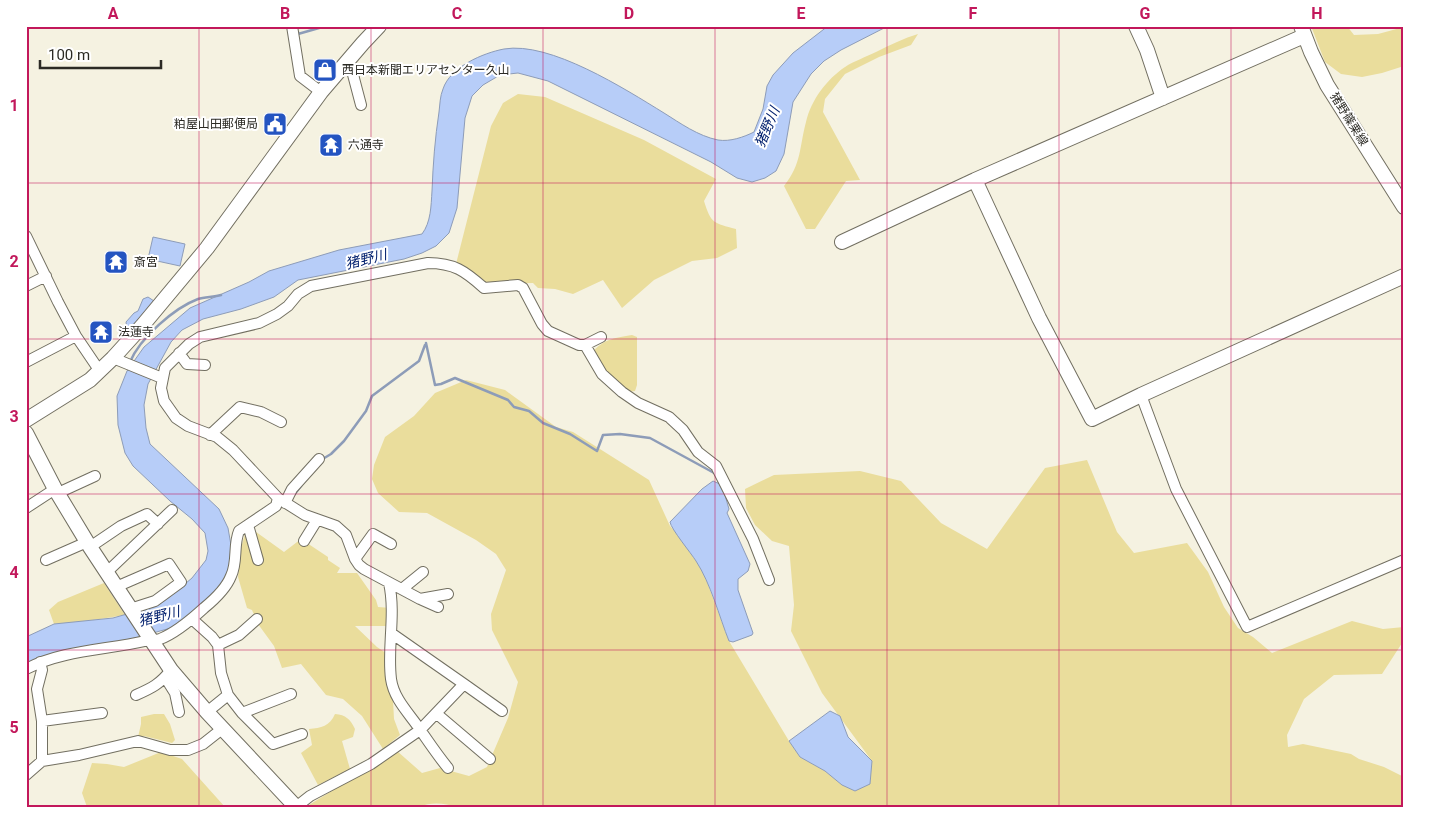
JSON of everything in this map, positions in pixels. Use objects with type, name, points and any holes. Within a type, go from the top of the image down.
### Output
[{"type":"street","points":[[292,26],[300,76],[321,92]]},
{"type":"street","points":[[26,420],[90,380],[142,326],[207,248],[321,92],[379,26]]},
{"type":"street","points":[[1136,26],[1147,50],[1163,98]]},
{"type":"street","points":[[842,242],[975,180],[1163,98],[1302,31]]},
{"type":"street","name":"猪野篠栗線","points":[[1302,31],[1327,85],[1404,207]]},
{"type":"street","points":[[347,62],[351,67],[361,105]]},
{"type":"street","points":[[975,180],[1035,310],[1092,419],[1404,276]]},
{"type":"street","points":[[26,236],[76,336],[99,370]]},
{"type":"street","points":[[158,378],[179,353],[200,337],[259,323],[277,314],[288,306],[298,294],[311,286],[428,263],[452,265],[468,273],[484,288],[518,285],[524,288],[542,324],[548,331],[579,346],[585,346],[601,337]]},
{"type":"street","points":[[26,286],[46,276]]},
{"type":"street","points":[[26,362],[76,336]]},
{"type":"street","points":[[585,346],[602,374],[638,403],[669,417],[682,430],[698,452],[716,466],[753,539],[768,580]]},
{"type":"street","points":[[179,353],[187,364],[204,365]]},
{"type":"street","points":[[113,358],[158,378],[164,401],[176,418],[188,426],[217,437],[233,450],[281,501],[306,516],[336,526],[346,535],[358,565],[420,600],[438,607]]},
{"type":"street","points":[[1142,395],[1176,489],[1247,627],[1404,560]]},
{"type":"street","points":[[210,435],[240,407],[261,412],[281,422]]},
{"type":"street","points":[[26,433],[88,545],[150,640],[168,674],[179,712]]},
{"type":"street","points":[[26,669],[40,662],[92,650],[159,639],[192,619],[218,596],[232,576],[236,561],[236,537],[239,531],[276,506],[319,459]]},
{"type":"street","points":[[26,508],[57,491],[95,476]]},
{"type":"street","points":[[106,572],[172,510]]},
{"type":"street","points":[[46,560],[88,545],[121,526],[148,514],[158,524]]},
{"type":"street","points":[[304,541],[317,520]]},
{"type":"street","points":[[248,525],[258,560]]},
{"type":"street","points":[[355,559],[374,534],[391,544]]},
{"type":"street","points":[[116,587],[169,564],[181,582],[155,601],[130,610]]},
{"type":"street","points":[[402,589],[423,572]]},
{"type":"street","points":[[389,583],[392,611],[391,678],[393,690],[399,702],[435,754],[448,768]]},
{"type":"street","points":[[420,600],[448,594]]},
{"type":"street","points":[[192,619],[218,645],[221,672],[228,695],[272,744],[302,734]]},
{"type":"street","points":[[218,645],[239,635],[257,619]]},
{"type":"street","points":[[391,633],[502,711]]},
{"type":"street","points":[[40,662],[42,670],[37,690],[42,721],[42,761]]},
{"type":"street","points":[[168,674],[207,712],[296,807],[310,796],[371,764],[420,730],[464,684]]},
{"type":"street","points":[[136,695],[162,682],[168,674]]},
{"type":"street","points":[[242,712],[291,694]]},
{"type":"street","points":[[207,712],[228,695]]},
{"type":"street","points":[[42,721],[102,713]]},
{"type":"street","points":[[437,714],[490,759]]},
{"type":"street","points":[[26,775],[42,761],[79,755],[138,741],[170,750],[188,750],[203,744],[222,729]]},
{"type":"shaded area","points":[[1311,26],[1347,26],[1354,35],[1378,34],[1404,27],[1404,66],[1362,77],[1341,74],[1325,62]]},
{"type":"shaded area","points":[[918,34],[911,45],[879,57],[845,74],[825,99],[823,112],[860,180],[846,181],[815,229],[806,229],[784,186],[797,162],[808,114],[816,98],[826,84],[845,67]]},
{"type":"shaded area","points":[[518,94],[545,97],[644,140],[716,179],[704,201],[714,221],[736,229],[737,248],[717,258],[692,261],[654,280],[622,308],[603,280],[573,294],[555,289],[538,288],[533,283],[489,284],[456,264],[491,126],[503,103]]},
{"type":"shaded area","points":[[632,335],[637,337],[637,385],[635,391],[628,392],[605,371],[594,350],[607,341]]},
{"type":"shaded area","points":[[466,380],[505,390],[556,427],[573,432],[649,480],[670,526],[682,539],[704,574],[729,641],[789,741],[800,757],[825,771],[842,785],[872,761],[822,693],[791,631],[794,605],[789,546],[772,541],[755,525],[746,508],[745,489],[774,475],[860,471],[901,481],[941,523],[987,549],[1045,468],[1087,460],[1117,532],[1134,553],[1187,543],[1208,572],[1224,607],[1238,628],[1253,637],[1272,653],[1352,621],[1383,629],[1404,627],[1404,640],[1382,674],[1334,675],[1304,699],[1287,735],[1288,747],[1303,744],[1351,754],[1404,777],[1404,807],[456,807],[428,804],[420,807],[310,807],[309,805],[397,751],[422,773],[440,768],[469,776],[487,767],[508,718],[518,682],[492,630],[491,614],[506,570],[496,554],[476,540],[427,513],[399,512],[378,493],[372,479],[374,465],[385,437],[414,416],[435,393]]},
{"type":"shaded area","points":[[252,529],[284,552],[301,539],[328,557],[328,560],[340,568],[337,573],[357,573],[376,600],[378,607],[391,608],[389,626],[355,626],[377,647],[389,655],[396,692],[393,700],[394,719],[400,735],[383,749],[362,716],[343,699],[326,695],[301,664],[282,668],[274,646],[258,624],[252,610],[247,608],[238,577],[241,548],[245,534]]},
{"type":"shaded area","points":[[104,583],[125,615],[75,623],[54,624],[49,610],[58,602]]},
{"type":"shaded area","points":[[164,714],[170,724],[175,740],[172,743],[144,736],[138,737],[141,717]]},
{"type":"shaded area","points":[[335,714],[347,718],[355,729],[353,737],[342,741],[350,769],[318,785],[301,753],[312,745],[309,729],[325,726]]},
{"type":"shaded area","points":[[161,752],[182,759],[225,807],[87,807],[82,793],[92,763],[124,767]]},
{"type":"water","name":"猪野川","points":[[828,26],[888,26],[841,50],[824,61],[811,74],[793,102],[784,154],[776,171],[765,178],[752,182],[737,178],[711,162],[548,81],[518,73],[500,75],[483,85],[472,96],[465,118],[457,208],[449,233],[436,246],[404,259],[298,280],[274,297],[241,309],[203,319],[182,330],[171,342],[148,384],[144,405],[146,428],[150,444],[219,509],[228,528],[232,551],[228,578],[213,596],[178,626],[135,638],[34,660],[26,664],[26,637],[54,624],[113,618],[141,610],[173,594],[192,578],[206,560],[208,551],[205,533],[133,466],[125,453],[118,425],[117,396],[127,371],[144,347],[190,308],[269,271],[339,250],[422,234],[430,214],[435,141],[441,94],[447,81],[460,68],[477,58],[504,49],[522,48],[543,52],[587,69],[696,132],[718,140],[732,140],[754,132],[763,109],[767,86],[773,75],[793,53]]},
{"type":"water","points":[[153,237],[185,244],[180,266],[148,259]]},
{"type":"water","points":[[148,297],[154,301],[128,331],[126,322],[138,311],[143,299]]},
{"type":"water","points":[[713,481],[722,485],[729,509],[727,513],[750,564],[748,571],[738,579],[738,590],[753,633],[733,642],[729,641],[701,570],[670,522],[702,489]]},
{"type":"water","points":[[830,711],[840,716],[848,737],[872,761],[870,784],[855,791],[842,785],[825,771],[800,757],[789,741]]},
{"type":"waterway","points":[[298,32],[298,34],[326,26]]},
{"type":"waterway","points":[[130,362],[141,343],[179,309],[198,299],[221,295]]},
{"type":"waterway","points":[[426,343],[435,385],[455,378],[508,400],[514,407],[529,411],[543,423],[570,434],[597,451],[603,435],[620,434],[650,438],[716,474]]},
{"type":"waterway","points":[[321,460],[331,454],[344,441],[366,411],[372,396],[419,361],[425,345]]},
{"type":"waterway","points":[[294,495],[301,486]]},
{"type":"place","name":"西日本新聞エリアセンター久山","points":[[325,70]]},
{"type":"place","name":"粕屋山田郵便局","points":[[275,124]]},
{"type":"place","name":"六通寺","points":[[331,145]]},
{"type":"place","name":"斎宮","points":[[116,262]]},
{"type":"place","name":"法蓮寺","points":[[101,332]]}]
